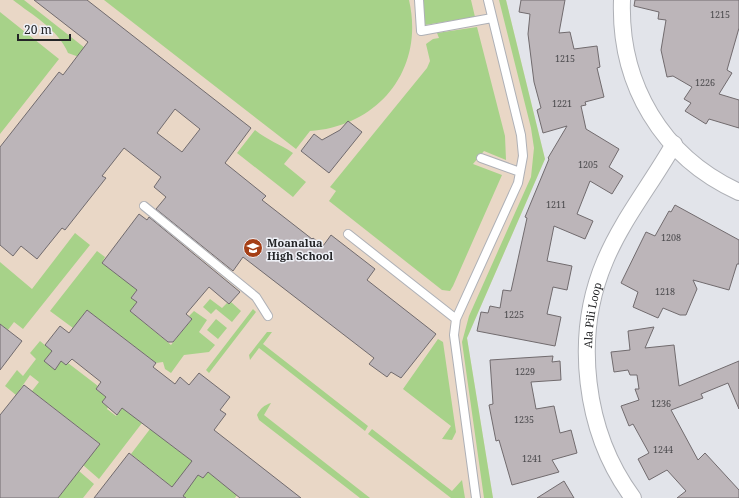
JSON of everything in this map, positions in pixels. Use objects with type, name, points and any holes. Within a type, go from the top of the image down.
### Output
[{"type":"street","points":[[622,0],[623,34],[626,55],[636,87],[659,128],[686,157],[708,176],[739,192]]},
{"type":"street","name":"Ala Pili Loop","points":[[633,498],[608,453],[592,406],[588,379],[587,356],[590,308],[605,261],[618,235],[674,144]]},
{"type":"lane","points":[[419,0],[421,31],[492,18]]},
{"type":"lane","points":[[476,498],[455,350],[454,335],[456,319],[518,183],[523,156],[521,135],[488,0]]},
{"type":"lane","points":[[481,158],[520,172]]},
{"type":"lane","points":[[144,206],[256,297],[268,316]]},
{"type":"lane","points":[[348,234],[456,319]]},
{"type":"shaded area","name":"Moanalua High School","points":[[0,0],[506,0],[545,159],[467,338],[493,498],[0,498]]},
{"type":"green space","points":[[13,0],[24,0],[104,63],[68,53],[64,44],[51,30]]},
{"type":"green space","points":[[104,0],[409,0],[412,25],[410,49],[403,70],[391,90],[376,106],[357,118],[335,127],[310,131],[296,149]]},
{"type":"green space","points":[[422,0],[471,0],[475,17],[425,25]]},
{"type":"green space","points":[[499,0],[506,0],[545,159],[467,338],[493,498],[484,498],[462,342],[469,316],[531,177],[534,148],[531,128]]},
{"type":"green space","points":[[0,12],[59,59],[0,134]]},
{"type":"green space","points":[[477,27],[505,136],[506,160],[484,151],[473,164],[502,175],[450,291],[442,290],[329,201],[336,191],[330,187],[427,68],[430,61],[426,44],[433,39],[439,38],[437,33]]},
{"type":"green space","points":[[255,130],[264,137],[293,153],[284,164],[306,182],[293,197],[237,153]]},
{"type":"green space","points":[[75,233],[90,245],[23,329],[14,322],[8,330],[0,324],[0,262],[32,289]]},
{"type":"green space","points":[[97,251],[105,257],[102,263],[124,280],[140,285],[131,298],[137,302],[130,311],[171,345],[192,319],[189,316],[194,311],[207,320],[199,332],[215,345],[209,352],[184,355],[171,373],[165,369],[163,362],[156,363],[87,310],[73,328],[50,311]]},
{"type":"green space","points":[[210,299],[222,308],[227,303],[229,304],[231,302],[241,311],[232,322],[216,309],[211,314],[203,307]]},
{"type":"green space","points":[[253,309],[256,312],[209,373],[206,370]]},
{"type":"green space","points":[[216,319],[227,328],[218,339],[207,330]]},
{"type":"green space","points":[[267,332],[272,332],[263,344],[368,426],[365,431],[259,348],[250,360],[249,355]]},
{"type":"green space","points":[[438,339],[443,342],[456,432],[452,440],[442,439],[451,426],[403,389]]},
{"type":"green space","points":[[40,341],[52,351],[44,361],[55,369],[61,361],[68,363],[98,386],[96,389],[106,397],[102,402],[108,407],[107,409],[116,416],[123,407],[142,423],[99,479],[83,465],[100,444],[32,391],[39,382],[30,375],[16,395],[5,386],[17,370],[23,376],[36,359],[30,353]]},
{"type":"green space","points":[[271,403],[264,415],[370,498],[360,498],[259,420],[257,415],[259,411],[264,406]]},
{"type":"green space","points":[[150,429],[192,461],[198,475],[203,478],[208,472],[237,495],[235,498],[186,498],[131,454]]},
{"type":"green space","points":[[372,429],[452,491],[462,480],[465,498],[451,498],[368,434]]},
{"type":"green space","points":[[79,471],[94,484],[83,498],[58,498]]},
{"type":"building","points":[[34,0],[87,0],[251,128],[225,163],[266,196],[262,200],[312,239],[313,238],[323,246],[331,235],[375,269],[367,280],[436,334],[401,378],[391,372],[387,377],[369,364],[374,358],[243,257],[233,271],[156,209],[166,197],[154,187],[161,177],[124,148],[102,176],[106,178],[65,230],[62,228],[37,259],[21,246],[13,256],[0,245],[0,147],[59,72],[63,75],[88,42]],"holes":[[[175,109],[200,129],[182,152],[157,133]]]},
{"type":"building","points":[[521,0],[565,0],[559,33],[570,32],[574,49],[597,46],[600,67],[597,68],[604,97],[585,102],[586,105],[581,106],[586,129],[619,149],[609,167],[623,176],[612,194],[590,181],[577,214],[593,221],[585,239],[554,226],[547,261],[572,266],[567,290],[553,287],[547,314],[561,317],[555,346],[477,331],[481,312],[488,313],[490,306],[500,308],[503,290],[511,291],[527,218],[525,217],[549,159],[548,158],[567,126],[543,133],[537,110],[541,108],[534,82],[528,34],[530,14],[519,12]]},
{"type":"building","points":[[635,0],[739,0],[739,28],[727,70],[732,73],[719,94],[739,100],[739,128],[709,119],[706,124],[685,111],[691,103],[684,99],[692,87],[673,76],[667,77],[661,50],[666,20],[658,19],[659,12],[634,6]]},
{"type":"building","points":[[348,121],[362,132],[329,173],[301,151],[314,134],[322,140],[340,130]]},
{"type":"building","points":[[675,205],[739,240],[739,264],[737,264],[729,290],[693,280],[697,289],[686,315],[680,315],[663,308],[658,318],[633,307],[638,292],[621,283],[646,232],[655,236],[669,211],[671,212]]},
{"type":"building","points":[[139,214],[147,220],[149,217],[240,292],[229,304],[209,287],[186,314],[192,319],[173,342],[168,342],[130,311],[137,302],[131,298],[137,290],[102,263]]},
{"type":"building","points":[[87,310],[156,363],[153,367],[175,384],[180,377],[189,385],[199,373],[230,397],[220,410],[226,414],[214,430],[301,498],[240,498],[208,472],[203,478],[198,475],[183,496],[186,498],[94,498],[129,453],[172,487],[192,461],[122,408],[117,415],[102,402],[106,397],[96,389],[101,382],[72,359],[66,365],[61,361],[55,370],[44,361],[52,351],[45,345],[60,326],[69,333]]},
{"type":"building","points":[[0,324],[22,341],[0,370]]},
{"type":"building","points":[[654,327],[645,348],[674,345],[679,386],[739,361],[739,409],[728,383],[701,394],[703,398],[671,410],[698,460],[705,453],[739,490],[739,498],[677,498],[686,491],[667,470],[649,480],[638,459],[649,453],[633,424],[629,426],[621,406],[639,400],[635,389],[639,389],[637,375],[630,375],[628,370],[614,372],[611,352],[630,350],[628,331]]},
{"type":"building","points":[[553,356],[552,362],[560,361],[561,380],[531,382],[536,409],[554,406],[560,433],[571,430],[577,453],[552,460],[559,472],[512,485],[499,440],[496,441],[489,405],[493,404],[490,360]]},
{"type":"building","points":[[24,385],[100,444],[58,498],[0,498],[0,415]]},
{"type":"building","points":[[564,481],[574,498],[537,498]]},
{"type":"place","name":"Moanalua High School","points":[[253,248]]}]
